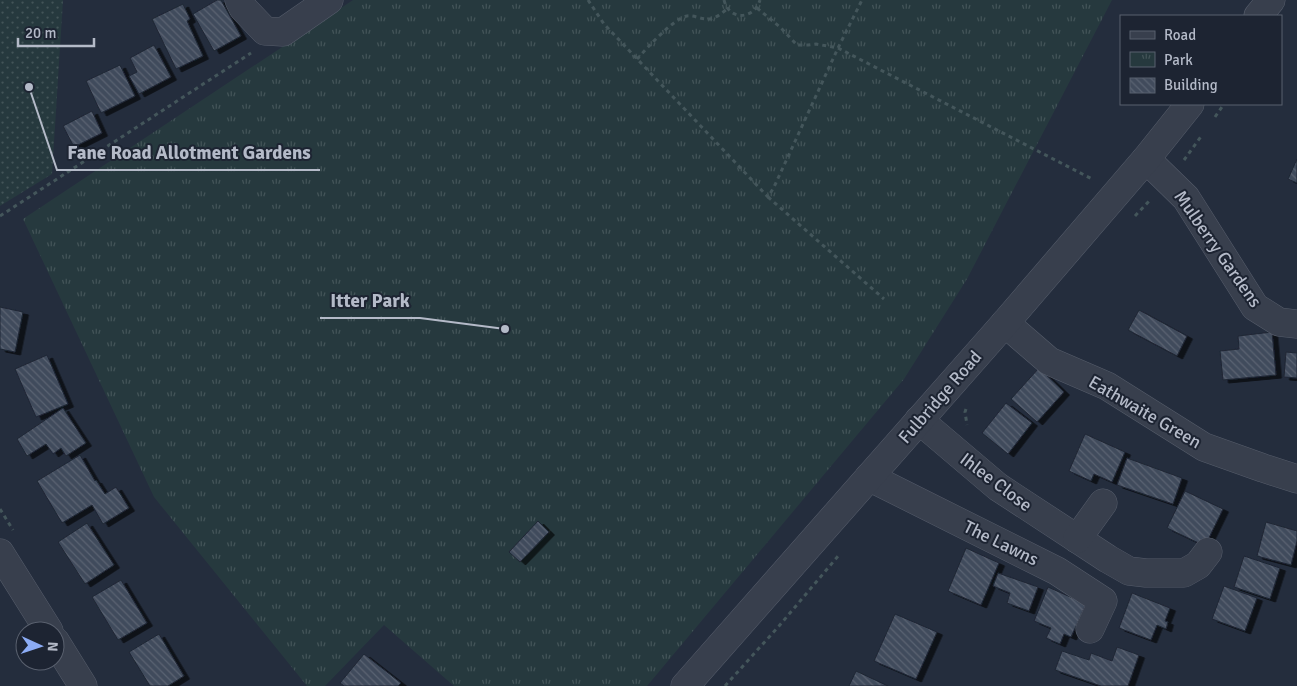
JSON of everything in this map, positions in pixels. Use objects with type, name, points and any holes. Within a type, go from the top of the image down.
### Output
[{"type":"street","points":[[239,0],[244,8],[274,32],[329,0]]},
{"type":"street","points":[[1259,15],[1271,0]]},
{"type":"street","name":"Fulbridge Road","points":[[685,686],[1005,323],[1146,160],[1189,105]]},
{"type":"street","name":"Mulberry Gardens","points":[[1146,160],[1186,198],[1255,307],[1279,322],[1297,324]]},
{"type":"street","name":"Eathwaite Green","points":[[1005,323],[1049,361],[1107,386],[1204,447],[1297,479]]},
{"type":"street","name":"Ihlee Close","points":[[919,420],[998,487],[1129,571],[1184,573],[1198,566],[1208,552]]},
{"type":"street","name":"The Lawns","points":[[869,477],[1058,571],[1103,601],[1090,629]]},
{"type":"street","points":[[1077,538],[1103,503]]},
{"type":"street","points":[[0,553],[43,621]]},
{"type":"street","points":[[65,656],[84,686]]},
{"type":"path","points":[[588,0],[604,24],[768,197],[884,299]]},
{"type":"path","points":[[724,0],[727,9],[740,16],[748,14],[757,8],[760,0]]},
{"type":"path","points":[[768,197],[862,0]]},
{"type":"path","points":[[757,8],[797,44],[816,44],[838,48],[1101,183]]},
{"type":"path","points":[[637,59],[657,37],[682,18],[694,16],[708,20],[727,9]]},
{"type":"path","points":[[0,216],[274,32]]},
{"type":"path","points":[[941,439],[967,408]]},
{"type":"path","points":[[725,686],[843,550]]},
{"type":"green space","points":[[0,0],[63,0],[52,174],[0,206]]},
{"type":"green space","points":[[353,0],[1112,0],[967,279],[904,379],[647,686],[454,686],[384,625],[325,686],[307,686],[154,497],[23,219]]},
{"type":"building","points":[[217,0],[221,0],[241,36],[214,51],[193,14]]},
{"type":"building","points":[[183,4],[190,19],[187,21],[203,56],[176,69],[152,19]]},
{"type":"building","points":[[154,45],[171,77],[139,94],[129,76],[137,72],[130,58]]},
{"type":"building","points":[[120,65],[135,96],[101,113],[86,81]]},
{"type":"building","points":[[92,111],[102,133],[74,147],[63,126]]},
{"type":"building","points":[[1297,159],[1297,183],[1288,179]]},
{"type":"building","points":[[0,307],[23,312],[15,352],[0,349]]},
{"type":"building","points":[[1139,310],[1187,336],[1177,356],[1128,330]]},
{"type":"building","points":[[1272,332],[1276,375],[1223,380],[1220,351],[1239,349],[1238,336]]},
{"type":"building","points":[[1286,352],[1297,353],[1297,378],[1284,377]]},
{"type":"building","points":[[47,355],[68,404],[36,417],[15,369]]},
{"type":"building","points":[[1039,368],[1064,392],[1037,422],[1011,399]]},
{"type":"building","points":[[1006,403],[1032,423],[1008,454],[982,433]]},
{"type":"building","points":[[63,408],[86,443],[66,456],[61,448],[53,454],[46,444],[27,456],[17,439]]},
{"type":"building","points":[[1085,434],[1125,452],[1112,482],[1094,474],[1091,481],[1069,471]]},
{"type":"building","points":[[80,455],[105,494],[116,487],[129,508],[103,524],[92,505],[62,523],[37,481]]},
{"type":"building","points":[[1127,458],[1182,478],[1173,504],[1117,485]]},
{"type":"building","points":[[1185,491],[1223,509],[1205,546],[1167,528]]},
{"type":"building","points":[[538,521],[549,532],[520,562],[509,552]]},
{"type":"building","points":[[1266,522],[1297,531],[1297,541],[1291,565],[1257,556]]},
{"type":"building","points":[[87,523],[114,565],[85,584],[58,542]]},
{"type":"building","points":[[966,548],[999,563],[981,605],[948,591]]},
{"type":"building","points":[[1244,556],[1280,568],[1270,599],[1234,587]]},
{"type":"building","points":[[998,573],[1038,587],[1029,611],[1007,603],[1010,593],[993,586]]},
{"type":"building","points":[[121,580],[147,623],[118,640],[92,597]]},
{"type":"building","points":[[1224,586],[1257,598],[1245,631],[1212,619]]},
{"type":"building","points":[[1048,587],[1086,604],[1071,637],[1064,634],[1060,644],[1046,638],[1051,628],[1034,621]]},
{"type":"building","points":[[1132,593],[1170,608],[1165,621],[1168,622],[1166,629],[1157,625],[1151,640],[1119,628]]},
{"type":"building","points":[[895,614],[937,632],[916,679],[874,661]]},
{"type":"building","points":[[159,634],[184,676],[168,686],[150,686],[129,652]]},
{"type":"building","points":[[1117,647],[1139,655],[1128,686],[1101,686],[1055,670],[1062,651],[1089,660],[1091,653],[1112,661]]},
{"type":"building","points":[[364,654],[401,683],[398,686],[344,686],[340,683]]},
{"type":"building","points":[[856,671],[888,686],[849,686]]},
{"type":"place","name":"Fane Road Allotment Gardens","points":[[29,87]]},
{"type":"place","name":"Itter Park","points":[[505,329]]}]
